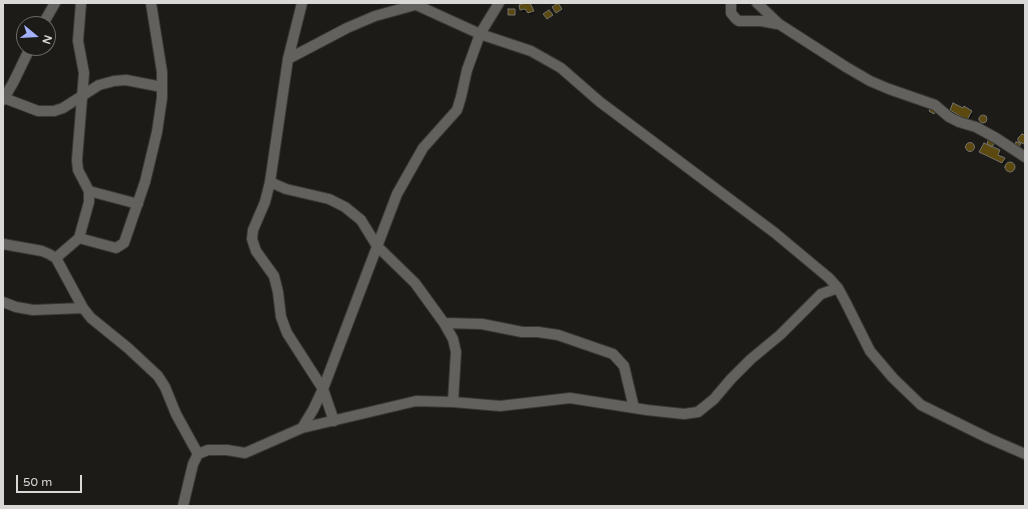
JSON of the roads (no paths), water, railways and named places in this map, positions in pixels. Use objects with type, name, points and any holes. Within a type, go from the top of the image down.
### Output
[{"type":"street","points":[[48,16],[55,3]]},
{"type":"street","points":[[56,258],[79,238],[89,202],[89,191],[78,170],[77,160],[84,73],[78,41],[81,3]]},
{"type":"street","points":[[79,238],[116,248],[124,243],[145,182],[157,132],[162,87],[162,72],[152,3]]},
{"type":"street","points":[[302,3],[288,59],[270,182],[265,202],[253,230],[252,239],[256,251],[274,276],[278,292],[281,317],[287,333],[323,390],[334,421]]},
{"type":"street","points":[[302,428],[323,390],[397,194],[423,148],[457,110],[467,70],[480,34],[500,3]]},
{"type":"street","points":[[731,3],[731,13],[739,21],[761,21],[779,24]]},
{"type":"street","points":[[757,3],[779,24],[870,81],[935,106],[949,117],[959,122],[976,127],[996,138],[1025,158]]},
{"type":"street","points":[[288,59],[347,28],[375,16],[414,4],[480,34],[531,51],[561,68],[600,102],[775,233],[829,278],[838,288],[870,351],[893,378],[921,405],[988,438],[1025,454]]},
{"type":"street","points":[[26,56],[14,83],[4,99],[38,111],[54,111],[63,108],[99,85],[114,81],[126,80],[162,87]]},
{"type":"street","points":[[270,182],[286,189],[329,199],[345,207],[361,220],[377,246],[415,283],[444,323],[453,339],[456,352],[453,402]]},
{"type":"street","points":[[89,191],[138,204]]},
{"type":"street","points":[[3,244],[42,252],[56,258],[83,308],[91,318],[128,348],[158,376],[166,387],[176,414],[198,454]]},
{"type":"street","points":[[183,506],[193,464],[198,454],[208,450],[227,450],[245,453],[302,428],[416,401],[453,402],[500,406],[570,398],[684,414],[698,412],[714,399],[731,378],[780,335],[821,294],[838,288]]},
{"type":"street","points":[[3,302],[16,308],[33,310],[83,308]]},
{"type":"street","points":[[444,323],[482,324],[522,332],[538,332],[558,335],[613,354],[624,366],[634,408]]}]
